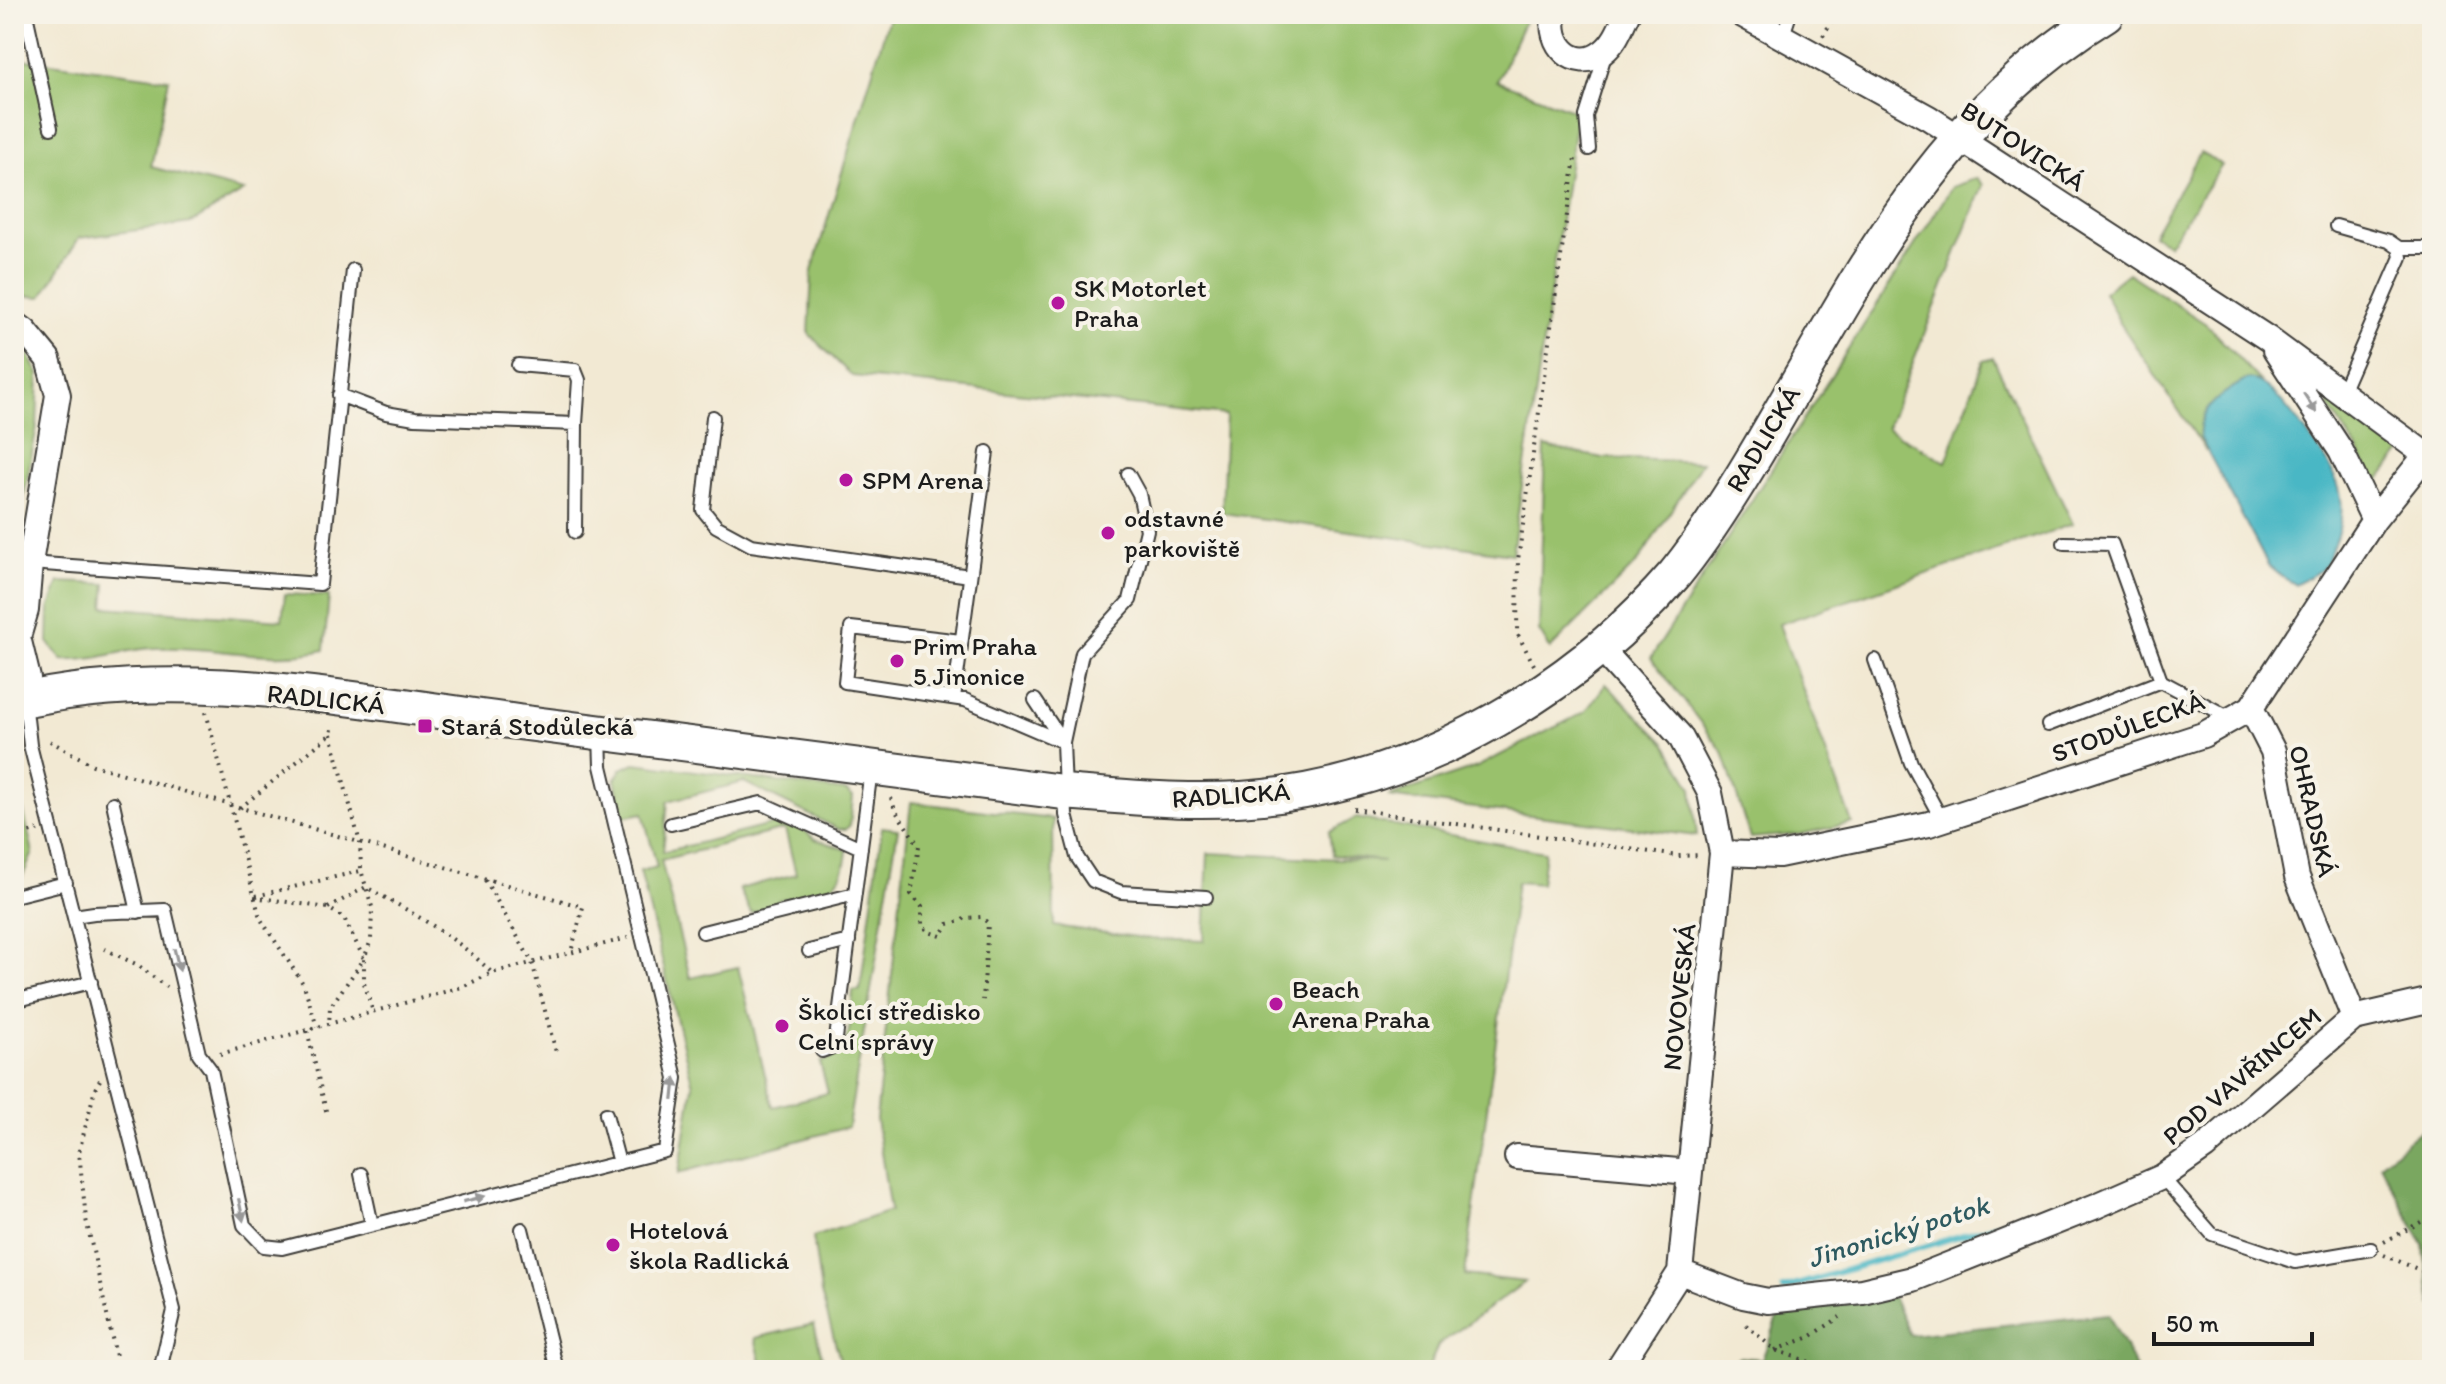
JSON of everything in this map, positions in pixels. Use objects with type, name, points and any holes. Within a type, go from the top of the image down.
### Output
[{"type":"main road","name":"RADLICKÁ","points":[[19,701],[72,691],[157,685],[199,686],[336,699],[1063,792],[1156,800],[1219,800],[1281,795],[1393,767],[1471,734],[1601,649],[1663,587],[1713,522],[1889,228],[1927,175],[1984,110],[2034,66],[2106,14]]},
{"type":"street","points":[[1555,14],[1553,31],[1564,53],[1573,58],[1589,59],[1607,49],[1627,14]]},
{"type":"street","name":"BUTOVICKÁ","points":[[1741,14],[1959,137],[2267,338],[2429,455]]},
{"type":"street","points":[[14,323],[25,331],[48,359],[58,395],[30,563],[26,610],[16,637],[28,678],[19,701]]},
{"type":"street","name":"BUTOVICKÁ","points":[[2267,338],[2341,451],[2374,520]]},
{"type":"street","name":"STODŮLECKÁ","points":[[1722,853],[1779,855],[1942,820],[2203,735],[2241,713],[2374,520],[2429,455]]},
{"type":"street","name":"NOVOVESKÁ","points":[[1601,649],[1680,736],[1710,793],[1722,853],[1680,1272],[1617,1370]]},
{"type":"street","name":"OHRADSKÁ","points":[[2241,713],[2273,751],[2297,877],[2354,1018]]},
{"type":"street","name":"POD VAVŘINCEM","points":[[1680,1272],[1743,1296],[1768,1301],[1862,1291],[1913,1279],[2162,1177],[2205,1147],[2354,1018],[2432,1000]]},
{"type":"street","points":[[1517,1157],[1690,1172]]},
{"type":"lane","points":[[26,14],[51,128]]},
{"type":"lane","points":[[1782,38],[1790,14]]},
{"type":"lane","points":[[1583,148],[1586,116],[1607,49]]},
{"type":"lane","points":[[2336,226],[2389,241],[2399,248],[2432,248]]},
{"type":"lane","points":[[2342,392],[2401,257],[2399,248]]},
{"type":"lane","points":[[30,563],[320,584],[353,270]]},
{"type":"lane","points":[[518,365],[575,370],[579,380],[575,532]]},
{"type":"lane","points":[[339,395],[386,413],[415,418],[576,424]]},
{"type":"lane","points":[[713,417],[703,510],[716,526],[751,545],[970,576]]},
{"type":"lane","points":[[954,698],[987,452]]},
{"type":"lane","points":[[1128,474],[1139,494],[1147,530],[1130,600],[1082,653],[1063,742],[1066,815],[1077,857],[1093,881],[1121,892],[1206,897]]},
{"type":"lane","points":[[2064,543],[2112,544],[2161,681]]},
{"type":"lane","points":[[961,641],[851,628],[845,682],[965,700],[1063,742]]},
{"type":"lane","points":[[1875,660],[1911,763],[1942,820]]},
{"type":"lane","points":[[2048,725],[2161,681],[2241,713]]},
{"type":"lane","points":[[1035,700],[1063,742]]},
{"type":"lane","points":[[19,701],[174,1310],[160,1370]]},
{"type":"lane","points":[[74,916],[165,910],[199,1054],[211,1070],[244,1225],[264,1246],[282,1248],[665,1151],[676,1078],[601,766],[600,733]]},
{"type":"lane","points":[[822,1051],[835,1046],[871,766]]},
{"type":"lane","points":[[113,803],[138,912]]},
{"type":"lane","points":[[671,824],[761,803],[861,848]]},
{"type":"lane","points":[[14,896],[66,883]]},
{"type":"lane","points":[[703,932],[855,894]]},
{"type":"lane","points":[[809,951],[849,941]]},
{"type":"lane","points":[[14,1001],[91,982]]},
{"type":"lane","points":[[606,1114],[619,1163]]},
{"type":"lane","points":[[361,1174],[372,1225]]},
{"type":"lane","points":[[2162,1177],[2212,1234],[2295,1262],[2371,1249]]},
{"type":"lane","points":[[522,1229],[557,1370]]},
{"type":"path","points":[[1819,42],[1836,14]]},
{"type":"path","points":[[1535,667],[1517,633],[1518,560],[1583,148]]},
{"type":"path","points":[[329,1024],[330,1007],[364,959],[371,940],[372,907],[361,870],[360,843],[331,734],[336,699]]},
{"type":"path","points":[[206,712],[260,918],[304,985],[317,1027]]},
{"type":"path","points":[[239,809],[331,734]]},
{"type":"path","points":[[50,741],[93,765],[583,907],[571,952]]},
{"type":"path","points":[[890,796],[895,810],[919,846],[911,894],[922,907],[922,925],[929,932],[941,936],[948,924],[965,918],[981,917],[988,923],[983,1000]]},
{"type":"path","points":[[1340,806],[1678,856],[1722,853]]},
{"type":"path","points":[[254,897],[361,870]]},
{"type":"path","points":[[485,880],[532,962],[556,1052]]},
{"type":"path","points":[[328,908],[366,887]]},
{"type":"path","points":[[366,887],[430,922],[476,956],[492,973]]},
{"type":"path","points":[[254,897],[328,908],[344,918],[364,959],[364,983],[373,1012]]},
{"type":"path","points":[[203,1059],[462,987],[492,973],[630,937]]},
{"type":"path","points":[[104,949],[159,980],[190,1013]]},
{"type":"path","points":[[307,1030],[326,1111]]},
{"type":"path","points":[[111,1060],[95,1089],[79,1152],[86,1219],[119,1370]]},
{"type":"path","points":[[2371,1249],[2432,1216]]},
{"type":"path","points":[[2371,1249],[2422,1271]]},
{"type":"path","points":[[1775,1350],[1810,1337],[1852,1312],[1862,1291]]},
{"type":"path","points":[[1746,1325],[1775,1350],[1833,1370]]},
{"type":"path","points":[[1749,1370],[1751,1357]]},
{"type":"green space","name":"SK Motorlet Praha","points":[[890,14],[1528,14],[1497,81],[1577,112],[1512,554],[1222,513],[1226,415],[852,376],[809,334],[812,271]]},
{"type":"green space","points":[[14,58],[169,79],[151,167],[244,191],[191,223],[79,238],[42,297],[14,295]]},
{"type":"green space","points":[[2200,153],[2222,165],[2169,244],[2153,235]]},
{"type":"green space","points":[[1977,178],[1983,185],[1887,428],[1946,462],[1983,361],[1993,358],[2073,524],[1779,624],[1852,823],[1801,834],[1750,838],[1723,752],[1651,658],[1952,187]]},
{"type":"green space","points":[[2128,273],[2206,324],[2261,382],[2256,380],[2200,437],[2206,451],[2120,323],[2104,292]]},
{"type":"green space","points":[[14,338],[21,341],[39,374],[37,426],[14,550]]},
{"type":"green space","points":[[2331,400],[2402,452],[2375,485],[2357,449],[2328,406]]},
{"type":"green space","points":[[1545,447],[1603,458],[1702,462],[1638,562],[1550,649],[1539,631]]},
{"type":"green space","points":[[59,582],[106,584],[104,607],[282,620],[285,594],[329,596],[324,650],[261,655],[155,648],[62,660],[48,642],[49,609]]},
{"type":"green space","points":[[1606,684],[1666,744],[1692,788],[1697,836],[1388,797],[1477,767],[1585,712]]},
{"type":"green space","points":[[635,763],[846,791],[853,797],[850,825],[846,829],[838,829],[744,782],[668,801],[663,852],[782,822],[805,831],[815,839],[847,850],[840,877],[825,890],[778,900],[780,907],[751,913],[739,889],[796,874],[785,829],[661,860],[690,978],[738,967],[773,1107],[828,1093],[820,1062],[831,1058],[845,1044],[853,991],[860,990],[882,827],[898,829],[848,1127],[679,1173],[693,1086],[640,871],[657,867],[643,813],[623,817],[615,780],[621,769]]},
{"type":"green space","points":[[14,769],[33,853],[21,880],[14,882]]},
{"type":"green space","points":[[911,802],[1053,819],[1054,926],[1152,939],[1204,941],[1208,853],[1384,861],[1332,855],[1329,832],[1356,818],[1545,852],[1541,884],[1517,882],[1465,1275],[1525,1282],[1438,1345],[1428,1370],[843,1370],[821,1293],[813,1237],[890,1211],[876,1119]]},
{"type":"green space","points":[[2432,1121],[2432,1305],[2423,1244],[2380,1164]]},
{"type":"green space","points":[[1893,1297],[1910,1335],[2108,1314],[2137,1370],[1734,1370],[1738,1357],[1762,1359],[1780,1313]]},
{"type":"green space","points":[[814,1324],[825,1370],[763,1370],[755,1338]]},
{"type":"water","points":[[2248,379],[2270,389],[2289,410],[2321,452],[2341,495],[2339,527],[2327,561],[2316,573],[2295,584],[2268,565],[2200,437],[2200,427],[2208,409],[2222,395]]},
{"type":"waterway","name":"Jinonický potok","points":[[1783,1289],[2036,1213]]},
{"type":"waterway","name":"Jinonický potok","points":[[1737,1370],[1739,1365]]},
{"type":"place","name":"SK Motorlet Praha","points":[[1058,303]]},
{"type":"place","name":"SPM Arena","points":[[846,480]]},
{"type":"place","name":"odstavné parkoviště","points":[[1108,533]]},
{"type":"place","name":"Prim Praha 5 Jinonice","points":[[897,661]]},
{"type":"place","name":"Stará Stodůlecká","points":[[425,726]]},
{"type":"place","name":"Beach Arena Praha","points":[[1276,1004]]},
{"type":"place","name":"Školicí středisko Celní správy","points":[[782,1026]]},
{"type":"place","name":"Hotelová škola Radlická","points":[[613,1245]]}]
